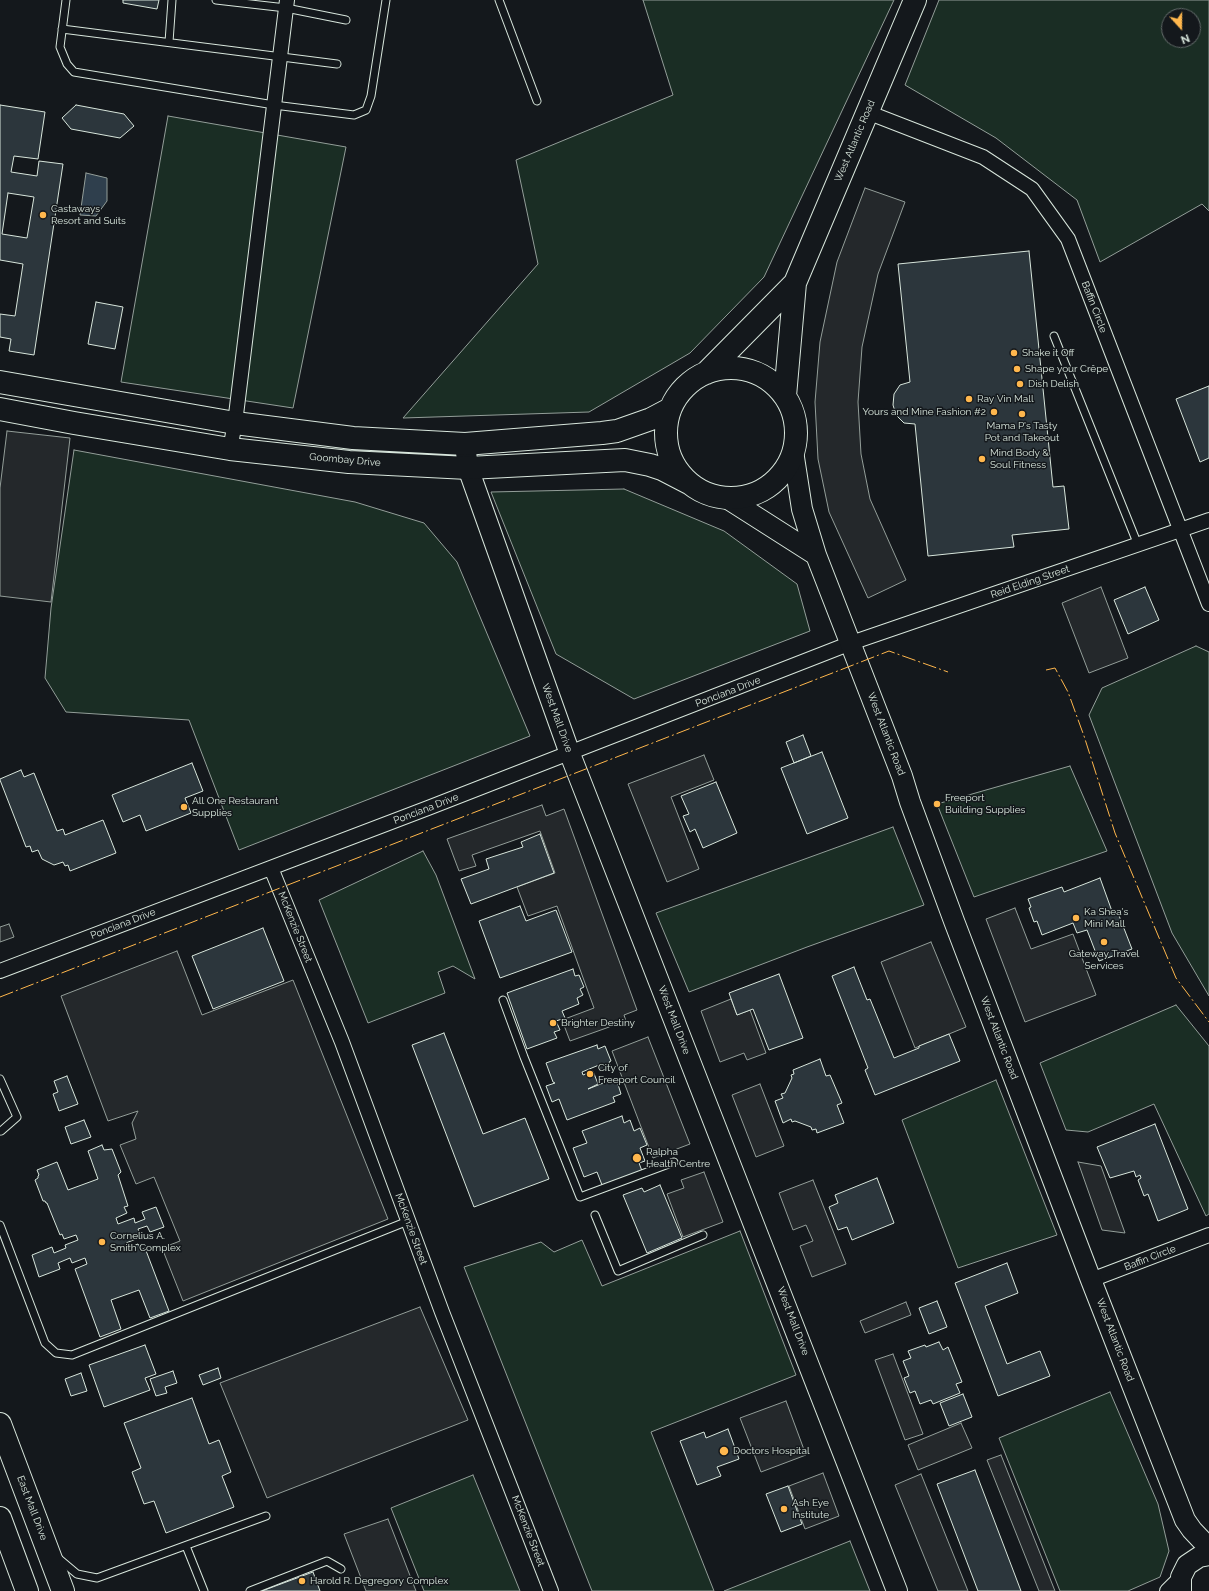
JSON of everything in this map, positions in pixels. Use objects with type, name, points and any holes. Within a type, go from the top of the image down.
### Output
[{"type":"main road","name":"West Atlantic Road","points":[[785,396],[795,283],[866,112],[915,0]]},
{"type":"main road","name":"West Atlantic Road","points":[[706,372],[795,283]]},
{"type":"main road","points":[[727,368],[750,370],[770,380],[785,396],[791,409],[795,423],[793,451],[785,468],[774,481],[759,491],[742,496],[725,497],[706,493],[689,482],[675,468],[667,449],[665,429],[670,409],[678,394],[690,381],[706,372],[727,368]]},
{"type":"main road","points":[[0,382],[235,423],[353,438],[465,444],[617,431],[651,419],[670,409]]},
{"type":"main road","points":[[74,423],[80,396]]},
{"type":"main road","name":"Goombay Drive","points":[[0,409],[230,449],[348,462],[468,468],[625,460],[662,469],[689,482]]},
{"type":"main road","name":"West Mall Drive","points":[[465,444],[468,468],[570,754],[897,1591]]},
{"type":"main road","name":"West Atlantic Road","points":[[793,451],[802,509],[816,555],[902,776],[910,802],[954,921],[1091,1280],[1186,1520],[1192,1530],[1209,1548]]},
{"type":"main road","points":[[725,497],[816,555]]},
{"type":"main road","name":"East Mall Drive","points":[[0,1424],[63,1591]]},
{"type":"main road","points":[[0,1518],[27,1591]]},
{"type":"main road","name":"West Atlantic Road","points":[[1178,1582],[1187,1545],[1186,1520]]},
{"type":"main road","name":"West Atlantic Road","points":[[1178,1582],[1192,1560],[1209,1555]]},
{"type":"street","points":[[230,449],[235,423],[287,4]]},
{"type":"street","name":"Baffin Circle","points":[[866,112],[983,157],[1032,189],[1068,240],[1209,604]]},
{"type":"street","name":"Reid Elding Street","points":[[850,643],[1209,520]]},
{"type":"street","name":"Ponciana Drive","points":[[0,971],[570,754],[850,643]]},
{"type":"street","name":"McKenzie Street","points":[[270,868],[342,1042],[442,1312],[551,1591]]},
{"type":"street","name":"Baffin Circle","points":[[1091,1280],[1209,1235]]},
{"type":"lane","points":[[66,0],[60,47],[67,64],[74,72],[274,105],[354,115],[366,110],[371,96],[386,0]]},
{"type":"lane","points":[[169,42],[172,0]]},
{"type":"lane","points":[[216,0],[287,4],[346,20]]},
{"type":"lane","points":[[499,0],[537,101]]},
{"type":"lane","points":[[62,29],[337,64]]},
{"type":"lane","points":[[1054,336],[1138,545]]},
{"type":"lane","points":[[503,1000],[580,1197],[674,1162]]},
{"type":"lane","points":[[0,1079],[17,1117],[1,1131]]},
{"type":"lane","points":[[595,1215],[618,1271],[703,1235]]},
{"type":"lane","points":[[0,1226],[45,1343],[56,1353],[72,1355],[408,1220]]},
{"type":"lane","points":[[0,1249],[8,1246]]},
{"type":"lane","points":[[48,1550],[77,1574],[97,1578],[266,1516]]},
{"type":"lane","points":[[186,1546],[204,1591]]},
{"type":"lane","points":[[250,1591],[326,1561],[341,1569]]},
{"type":"green space","points":[[643,0],[894,0],[764,277],[690,353],[589,412],[403,418],[538,264],[516,160],[673,95]]},
{"type":"green space","points":[[939,0],[1209,0],[1209,211],[1202,204],[1100,262],[1077,200],[996,138],[905,85]]},
{"type":"green space","points":[[168,116],[346,147],[293,408],[121,382]]},
{"type":"green space","points":[[74,450],[355,502],[424,523],[457,562],[530,736],[239,850],[189,720],[66,712],[45,678],[51,608]]},
{"type":"green space","points":[[624,489],[724,531],[797,584],[810,631],[634,699],[556,654],[491,492]]},
{"type":"green space","points":[[1196,646],[1209,652],[1209,996],[1172,933],[1089,715],[1102,688]]},
{"type":"green space","points":[[1070,766],[1107,851],[974,897],[937,804]]},
{"type":"green space","points":[[893,827],[924,905],[807,947],[689,992],[656,913]]},
{"type":"green space","points":[[423,851],[436,875],[475,979],[453,966],[438,972],[445,993],[368,1023],[319,900]]},
{"type":"green space","points":[[1176,1005],[1209,1046],[1209,1214],[1206,1216],[1154,1104],[1088,1132],[1066,1130],[1040,1063]]},
{"type":"green space","points":[[996,1080],[1057,1235],[958,1268],[902,1120]]},
{"type":"green space","points":[[740,1231],[796,1375],[651,1432],[714,1591],[592,1591],[464,1267],[541,1242],[554,1252],[582,1240],[602,1286]]},
{"type":"green space","points":[[1110,1392],[1158,1504],[1169,1551],[1160,1577],[1128,1591],[1060,1591],[999,1438]]},
{"type":"green space","points":[[473,1475],[520,1591],[424,1591],[391,1508]]},
{"type":"green space","points":[[850,1541],[870,1591],[724,1591]]},
{"type":"shaded area","points":[[865,188],[905,202],[878,274],[862,347],[858,402],[861,454],[870,499],[906,580],[868,598],[829,512],[818,459],[815,402],[820,342],[837,262]]},
{"type":"shaded area","points":[[7,431],[70,438],[51,602],[0,596],[0,488]]},
{"type":"shaded area","points":[[1101,587],[1128,658],[1089,673],[1062,603]]},
{"type":"shaded area","points":[[704,755],[714,780],[671,797],[699,869],[667,882],[628,784]]},
{"type":"shaded area","points":[[542,805],[546,816],[564,809],[637,1010],[624,1015],[626,1021],[570,1041],[562,1020],[594,1008],[557,906],[528,916],[517,887],[555,873],[540,831],[472,855],[476,866],[459,871],[447,839]]},
{"type":"shaded area","points":[[1015,908],[1031,949],[1073,934],[1096,995],[1025,1022],[986,919]]},
{"type":"shaded area","points":[[9,924],[14,937],[0,942],[0,927]]},
{"type":"shaded area","points":[[931,942],[966,1027],[915,1048],[881,962]]},
{"type":"shaded area","points":[[177,951],[202,1015],[293,980],[388,1219],[183,1301],[162,1248],[180,1241],[154,1177],[136,1184],[120,1145],[136,1139],[132,1123],[138,1111],[108,1121],[61,996]]},
{"type":"shaded area","points":[[731,999],[737,1015],[750,1010],[766,1053],[747,1060],[744,1053],[720,1062],[701,1011]]},
{"type":"shaded area","points":[[648,1037],[690,1144],[653,1158],[612,1051]]},
{"type":"shaded area","points":[[760,1084],[784,1146],[756,1157],[732,1095]]},
{"type":"shaded area","points":[[1078,1162],[1101,1166],[1125,1233],[1102,1230]]},
{"type":"shaded area","points":[[704,1172],[723,1222],[683,1237],[667,1194],[684,1188],[681,1180]]},
{"type":"shaded area","points":[[813,1180],[846,1264],[812,1277],[800,1246],[813,1241],[806,1225],[793,1230],[779,1193]]},
{"type":"shaded area","points":[[906,1302],[911,1315],[865,1333],[860,1321]]},
{"type":"shaded area","points":[[420,1307],[468,1420],[267,1498],[220,1383]]},
{"type":"shaded area","points":[[893,1354],[923,1434],[905,1440],[875,1360]]},
{"type":"shaded area","points":[[786,1401],[806,1455],[761,1472],[740,1418]]},
{"type":"shaded area","points":[[961,1423],[972,1448],[918,1470],[908,1445]]},
{"type":"shaded area","points":[[1001,1455],[1055,1591],[1039,1591],[987,1460]]},
{"type":"shaded area","points":[[823,1473],[839,1516],[805,1529],[789,1486]]},
{"type":"shaded area","points":[[921,1474],[968,1591],[938,1591],[895,1485]]},
{"type":"shaded area","points":[[388,1519],[416,1591],[366,1591],[344,1534]]},
{"type":"water","points":[[86,173],[107,178],[107,201],[96,216],[80,215]]},
{"type":"building","points":[[123,0],[159,0],[157,9],[123,3]]},
{"type":"building","name":"Castaways Resort and Suits","points":[[0,105],[45,112],[38,159],[14,156],[11,172],[37,176],[39,161],[63,164],[34,355],[9,351],[11,339],[0,337],[0,314],[15,316],[23,264],[0,260]],"holes":[[[8,193],[34,197],[27,238],[2,234]]]},
{"type":"building","points":[[76,105],[124,114],[134,126],[120,138],[71,129],[62,118]]},
{"type":"building","name":"Ray Vin Mall","points":[[1029,251],[1053,487],[1064,486],[1069,529],[1012,535],[1014,547],[928,556],[915,424],[904,423],[896,415],[893,405],[894,394],[900,385],[910,382],[898,264]]},
{"type":"building","points":[[96,302],[123,307],[115,349],[88,344]]},
{"type":"building","points":[[1209,386],[1209,458],[1200,462],[1176,399]]},
{"type":"building","points":[[1145,587],[1159,620],[1128,634],[1114,600]]},
{"type":"building","points":[[803,735],[811,756],[794,763],[786,742]]},
{"type":"building","points":[[822,752],[848,818],[807,834],[781,768]]},
{"type":"building","points":[[192,763],[203,791],[185,798],[191,813],[146,831],[140,815],[123,822],[112,795]]},
{"type":"building","points":[[21,770],[24,777],[34,773],[57,831],[63,829],[65,835],[103,820],[116,853],[70,871],[68,865],[65,866],[63,862],[54,865],[42,859],[38,850],[32,852],[30,846],[26,847],[0,780]]},
{"type":"building","points":[[716,782],[737,833],[703,848],[695,829],[690,832],[683,816],[689,814],[681,796]]},
{"type":"building","points":[[540,834],[554,873],[471,904],[461,879],[489,869],[486,859],[523,847],[521,842]]},
{"type":"building","name":"Ka Shea's Mini Mall","points":[[1100,878],[1113,914],[1118,913],[1132,949],[1099,961],[1087,930],[1077,933],[1073,923],[1042,935],[1037,921],[1034,922],[1029,908],[1031,907],[1028,899],[1062,887],[1064,892]]},
{"type":"building","points":[[520,906],[526,921],[556,910],[572,952],[500,978],[479,921]]},
{"type":"building","points":[[263,928],[284,981],[213,1009],[192,956]]},
{"type":"building","points":[[854,967],[867,1000],[870,999],[894,1058],[949,1034],[960,1061],[875,1095],[865,1070],[868,1068],[832,976]]},
{"type":"building","points":[[573,969],[575,976],[579,975],[584,987],[580,989],[583,995],[577,998],[579,1004],[562,1011],[565,1018],[556,1021],[560,1030],[554,1032],[557,1038],[527,1049],[507,993]]},
{"type":"building","points":[[779,974],[803,1038],[769,1050],[753,1009],[737,1015],[729,993]]},
{"type":"building","points":[[444,1033],[483,1134],[525,1118],[549,1179],[474,1207],[412,1045]]},
{"type":"building","points":[[597,1045],[598,1049],[605,1046],[611,1061],[609,1062],[611,1068],[601,1071],[599,1065],[582,1072],[583,1075],[593,1071],[598,1084],[588,1089],[616,1078],[621,1094],[613,1097],[615,1102],[567,1120],[559,1099],[552,1102],[546,1086],[555,1083],[553,1082],[546,1063]]},
{"type":"building","points":[[820,1059],[826,1076],[830,1075],[842,1103],[837,1105],[844,1123],[817,1133],[816,1129],[812,1130],[811,1127],[795,1121],[792,1122],[791,1119],[783,1123],[775,1101],[783,1098],[781,1094],[785,1093],[792,1078],[791,1075],[794,1074],[793,1070]]},
{"type":"building","points":[[67,1076],[78,1104],[59,1111],[53,1094],[58,1092],[54,1081]]},
{"type":"building","points":[[622,1116],[624,1123],[630,1120],[634,1131],[640,1128],[647,1145],[640,1148],[645,1161],[639,1163],[642,1171],[602,1185],[597,1172],[584,1177],[573,1148],[587,1143],[582,1131]]},
{"type":"building","points":[[84,1120],[91,1137],[71,1144],[65,1127]]},
{"type":"building","points":[[1155,1124],[1188,1209],[1158,1221],[1148,1194],[1144,1196],[1138,1180],[1141,1178],[1140,1175],[1136,1177],[1134,1171],[1110,1178],[1097,1147]]},
{"type":"building","name":"Cornelius A. Smith Complex","points":[[102,1145],[104,1150],[112,1149],[121,1172],[118,1175],[128,1206],[124,1207],[127,1213],[116,1218],[118,1224],[134,1218],[135,1223],[145,1219],[142,1212],[156,1207],[164,1227],[150,1232],[147,1226],[138,1229],[141,1237],[126,1243],[128,1248],[138,1244],[141,1250],[145,1248],[169,1311],[150,1318],[139,1290],[111,1300],[121,1329],[100,1337],[75,1269],[87,1264],[85,1258],[72,1263],[70,1258],[58,1263],[60,1269],[39,1277],[32,1255],[52,1247],[54,1253],[66,1248],[65,1245],[78,1240],[76,1235],[64,1239],[62,1234],[60,1235],[47,1203],[43,1201],[35,1180],[39,1175],[37,1170],[57,1162],[68,1190],[98,1179],[88,1151]]},
{"type":"building","points":[[877,1178],[894,1223],[852,1240],[847,1227],[838,1230],[829,1207],[838,1203],[835,1195]]},
{"type":"building","points":[[660,1185],[682,1238],[647,1253],[623,1195],[642,1188],[644,1192]]},
{"type":"building","points":[[1007,1263],[1018,1293],[985,1306],[1007,1364],[1040,1351],[1050,1376],[998,1396],[955,1283]]},
{"type":"building","points":[[937,1301],[947,1327],[929,1334],[919,1308]]},
{"type":"building","points":[[939,1342],[943,1350],[948,1347],[962,1382],[956,1384],[960,1393],[933,1404],[931,1400],[920,1404],[915,1391],[910,1393],[904,1378],[909,1376],[903,1361],[911,1358],[908,1351]]},
{"type":"building","points":[[145,1345],[156,1374],[145,1378],[150,1390],[104,1407],[89,1365]]},
{"type":"building","points":[[218,1368],[221,1378],[203,1385],[199,1375]]},
{"type":"building","points":[[173,1371],[177,1383],[165,1387],[167,1393],[156,1396],[150,1379]]},
{"type":"building","points":[[81,1373],[87,1391],[71,1396],[65,1379]]},
{"type":"building","points":[[963,1394],[972,1417],[949,1426],[940,1403]]},
{"type":"building","points":[[192,1398],[209,1444],[219,1440],[231,1472],[222,1476],[234,1507],[166,1533],[154,1501],[144,1504],[132,1472],[141,1468],[124,1423]]},
{"type":"building","points":[[728,1429],[739,1459],[717,1467],[721,1476],[697,1485],[680,1441],[704,1432],[706,1438]]},
{"type":"building","points":[[975,1470],[1021,1591],[978,1591],[937,1484]]},
{"type":"building","name":"Ash Eye Institute","points":[[788,1486],[802,1524],[781,1532],[766,1494]]},
{"type":"building","name":"Harold R. Degregory Complex","points":[[313,1572],[320,1591],[262,1591]]},
{"type":"power","points":[[0,997],[889,651],[948,672]]},
{"type":"power","points":[[1046,670],[1055,668],[1068,692],[1084,736],[1115,833],[1176,978],[1209,1022]]},
{"type":"place","name":"Castaways Resort and Suits","points":[[43,215]]},
{"type":"place","name":"Shake it Off","points":[[1014,353]]},
{"type":"place","name":"Shape your Crêpe","points":[[1017,369]]},
{"type":"place","name":"Dish Delish","points":[[1020,384]]},
{"type":"place","name":"Ray Vin Mall","points":[[969,399]]},
{"type":"place","name":"Yours and Mine Fashion #2","points":[[994,412]]},
{"type":"place","name":"Mama P's Tasty Pot and Takeout","points":[[1022,414]]},
{"type":"place","name":"Mind Body & Soul Fitness","points":[[982,459]]},
{"type":"place","name":"Freeport Building Supplies","points":[[937,804]]},
{"type":"place","name":"All One Restaurant Supplies","points":[[184,807]]},
{"type":"place","name":"Ka Shea's Mini Mall","points":[[1076,918]]},
{"type":"place","name":"Gateway Travel Services","points":[[1104,942]]},
{"type":"place","name":"Brighter Destiny","points":[[553,1023]]},
{"type":"place","name":"City of Freeport Council","points":[[590,1074]]},
{"type":"place","name":"Ralpha Health Centre","points":[[637,1158]]},
{"type":"place","name":"Cornelius A. Smith Complex","points":[[102,1242]]},
{"type":"place","name":"Doctors Hospital","points":[[724,1451]]},
{"type":"place","name":"Ash Eye Institute","points":[[784,1509]]},
{"type":"place","name":"Harold R. Degregory Complex","points":[[302,1581]]}]
